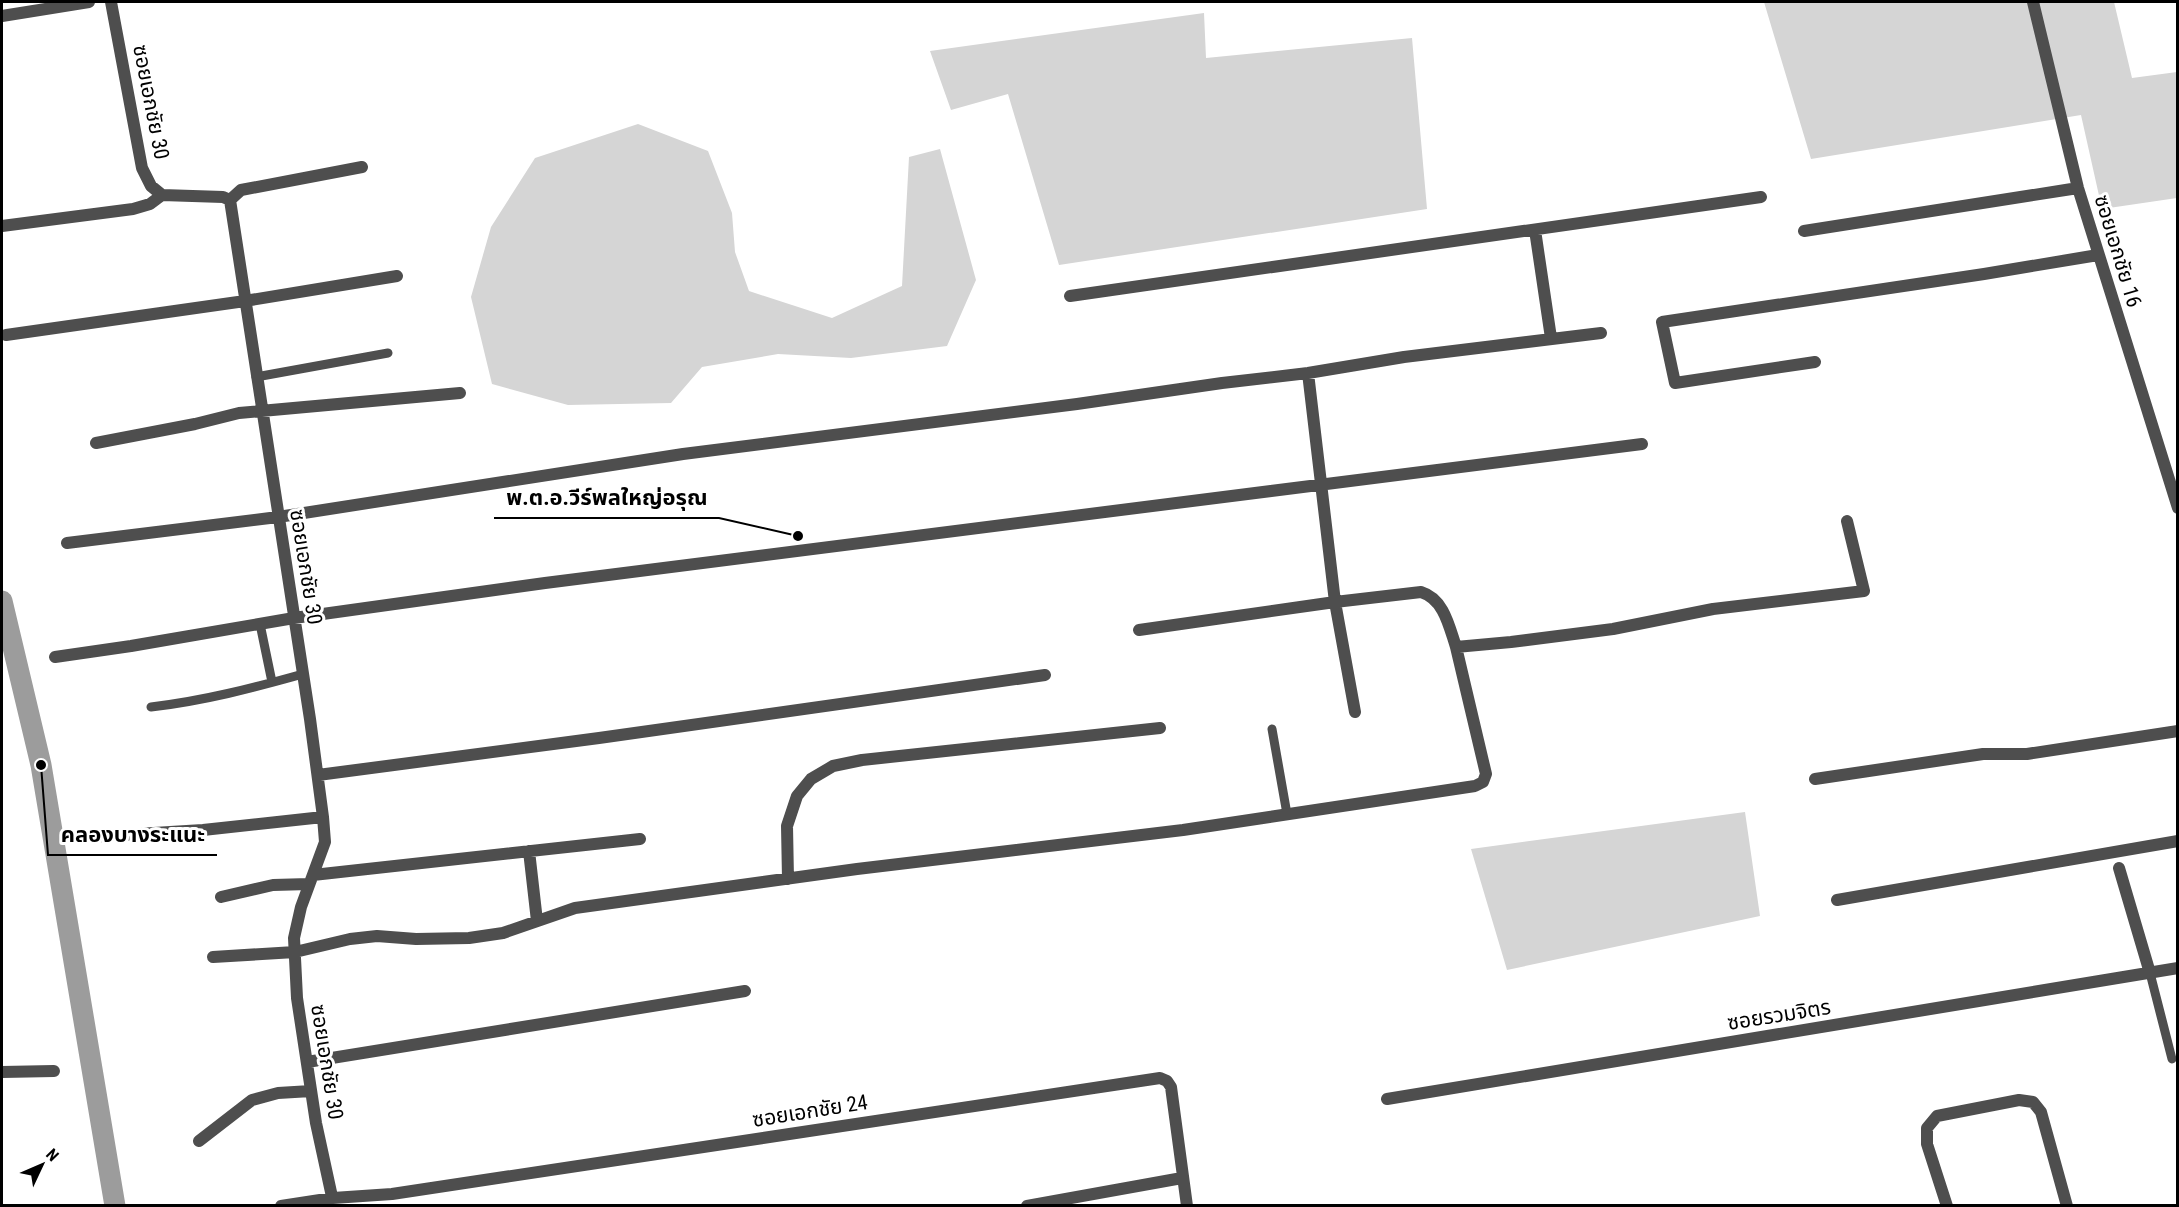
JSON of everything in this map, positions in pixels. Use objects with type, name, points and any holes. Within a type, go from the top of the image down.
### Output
[{"type":"street","points":[[2,16],[89,2]]},
{"type":"street","name":"ซอยเอกชัย 30","points":[[111,2],[142,168],[151,186],[162,195]]},
{"type":"street","name":"ซอยเอกชัย 16","points":[[2033,2],[2078,188],[2178,508]]},
{"type":"street","points":[[2,226],[133,209],[150,204],[162,195],[223,197],[230,200],[241,190],[362,167]]},
{"type":"street","points":[[1804,231],[2078,188]]},
{"type":"street","points":[[1070,296],[1761,197]]},
{"type":"street","name":"ซอยเอกชัย 30","points":[[230,200],[323,818],[325,842],[294,938],[297,998],[316,1123],[333,1202]]},
{"type":"street","points":[[1534,230],[1551,338]]},
{"type":"street","points":[[1815,362],[1675,383],[1662,322],[2098,255]]},
{"type":"street","points":[[6,335],[245,301],[397,276]]},
{"type":"street","points":[[67,543],[278,517],[683,454],[1308,373],[1404,357],[1601,333]]},
{"type":"street","points":[[1308,373],[1335,602],[1355,712]]},
{"type":"street","points":[[96,443],[195,424],[239,412],[460,393]]},
{"type":"street","points":[[55,657],[294,618],[557,582],[1642,444]]},
{"type":"street","points":[[1456,647],[1613,629],[1713,609],[1864,591],[1847,521]]},
{"type":"street","points":[[213,957],[295,952],[350,939],[377,936],[416,939],[469,938],[502,933],[575,908],[1171,831],[1475,786],[1483,782],[1486,774],[1456,647],[1438,602],[1431,595],[1421,592],[1335,602],[1139,630]]},
{"type":"street","points":[[318,775],[1045,675]]},
{"type":"street","points":[[788,879],[787,826],[797,796],[811,779],[833,766],[862,760],[1160,728]]},
{"type":"street","points":[[1815,779],[1983,754],[2027,754],[2178,731]]},
{"type":"street","points":[[88,837],[203,830],[323,818]]},
{"type":"street","points":[[221,897],[273,885],[529,851],[640,839]]},
{"type":"street","points":[[1837,900],[2178,841]]},
{"type":"street","points":[[529,851],[537,921]]},
{"type":"street","points":[[2119,868],[2150,973]]},
{"type":"street","name":"ซอยรวมจิตร","points":[[1387,1099],[2178,969]]},
{"type":"street","points":[[307,1062],[745,991]]},
{"type":"street","points":[[2,1072],[54,1071]]},
{"type":"street","name":"ซอยเอกชัย 24","points":[[281,1206],[393,1200],[1160,1078],[1171,1087],[1187,1206]]},
{"type":"street","points":[[199,1141],[252,1100],[278,1093],[311,1091]]},
{"type":"street","points":[[1947,1206],[1927,1144],[1927,1128],[1937,1116],[2019,1100],[2033,1102],[2041,1112],[2067,1206]]},
{"type":"street","points":[[1027,1206],[1182,1178]]},
{"type":"lane","points":[[256,377],[388,353]]},
{"type":"lane","points":[[260,624],[272,682]]},
{"type":"lane","points":[[151,708],[186,703],[303,674]]},
{"type":"lane","points":[[1272,729],[1287,814]]},
{"type":"lane","points":[[2150,973],[2172,1059]]},
{"type":"shaded area","points":[[1764,2],[2114,2],[2132,78],[2177,72],[2177,198],[2102,209],[2081,115],[1811,159]]},
{"type":"shaded area","points":[[1204,13],[1206,58],[1412,38],[1427,209],[1059,265],[1008,94],[951,110],[930,51]]},
{"type":"shaded area","points":[[638,124],[708,151],[732,213],[735,252],[749,291],[832,318],[902,286],[909,157],[940,149],[976,280],[947,346],[851,358],[778,354],[702,367],[671,403],[568,405],[492,384],[471,297],[491,227],[535,158]]},
{"type":"shaded area","points":[[1745,812],[1760,916],[1507,970],[1471,849]]},
{"type":"waterway","points":[[2,601],[41,765],[115,1206]]},
{"type":"place","name":"พ.ต.อ.วีร์พลใหญ่อรุณ","points":[[798,536]]},
{"type":"place","name":"คลองบางระแนะ","points":[[41,765]]}]
